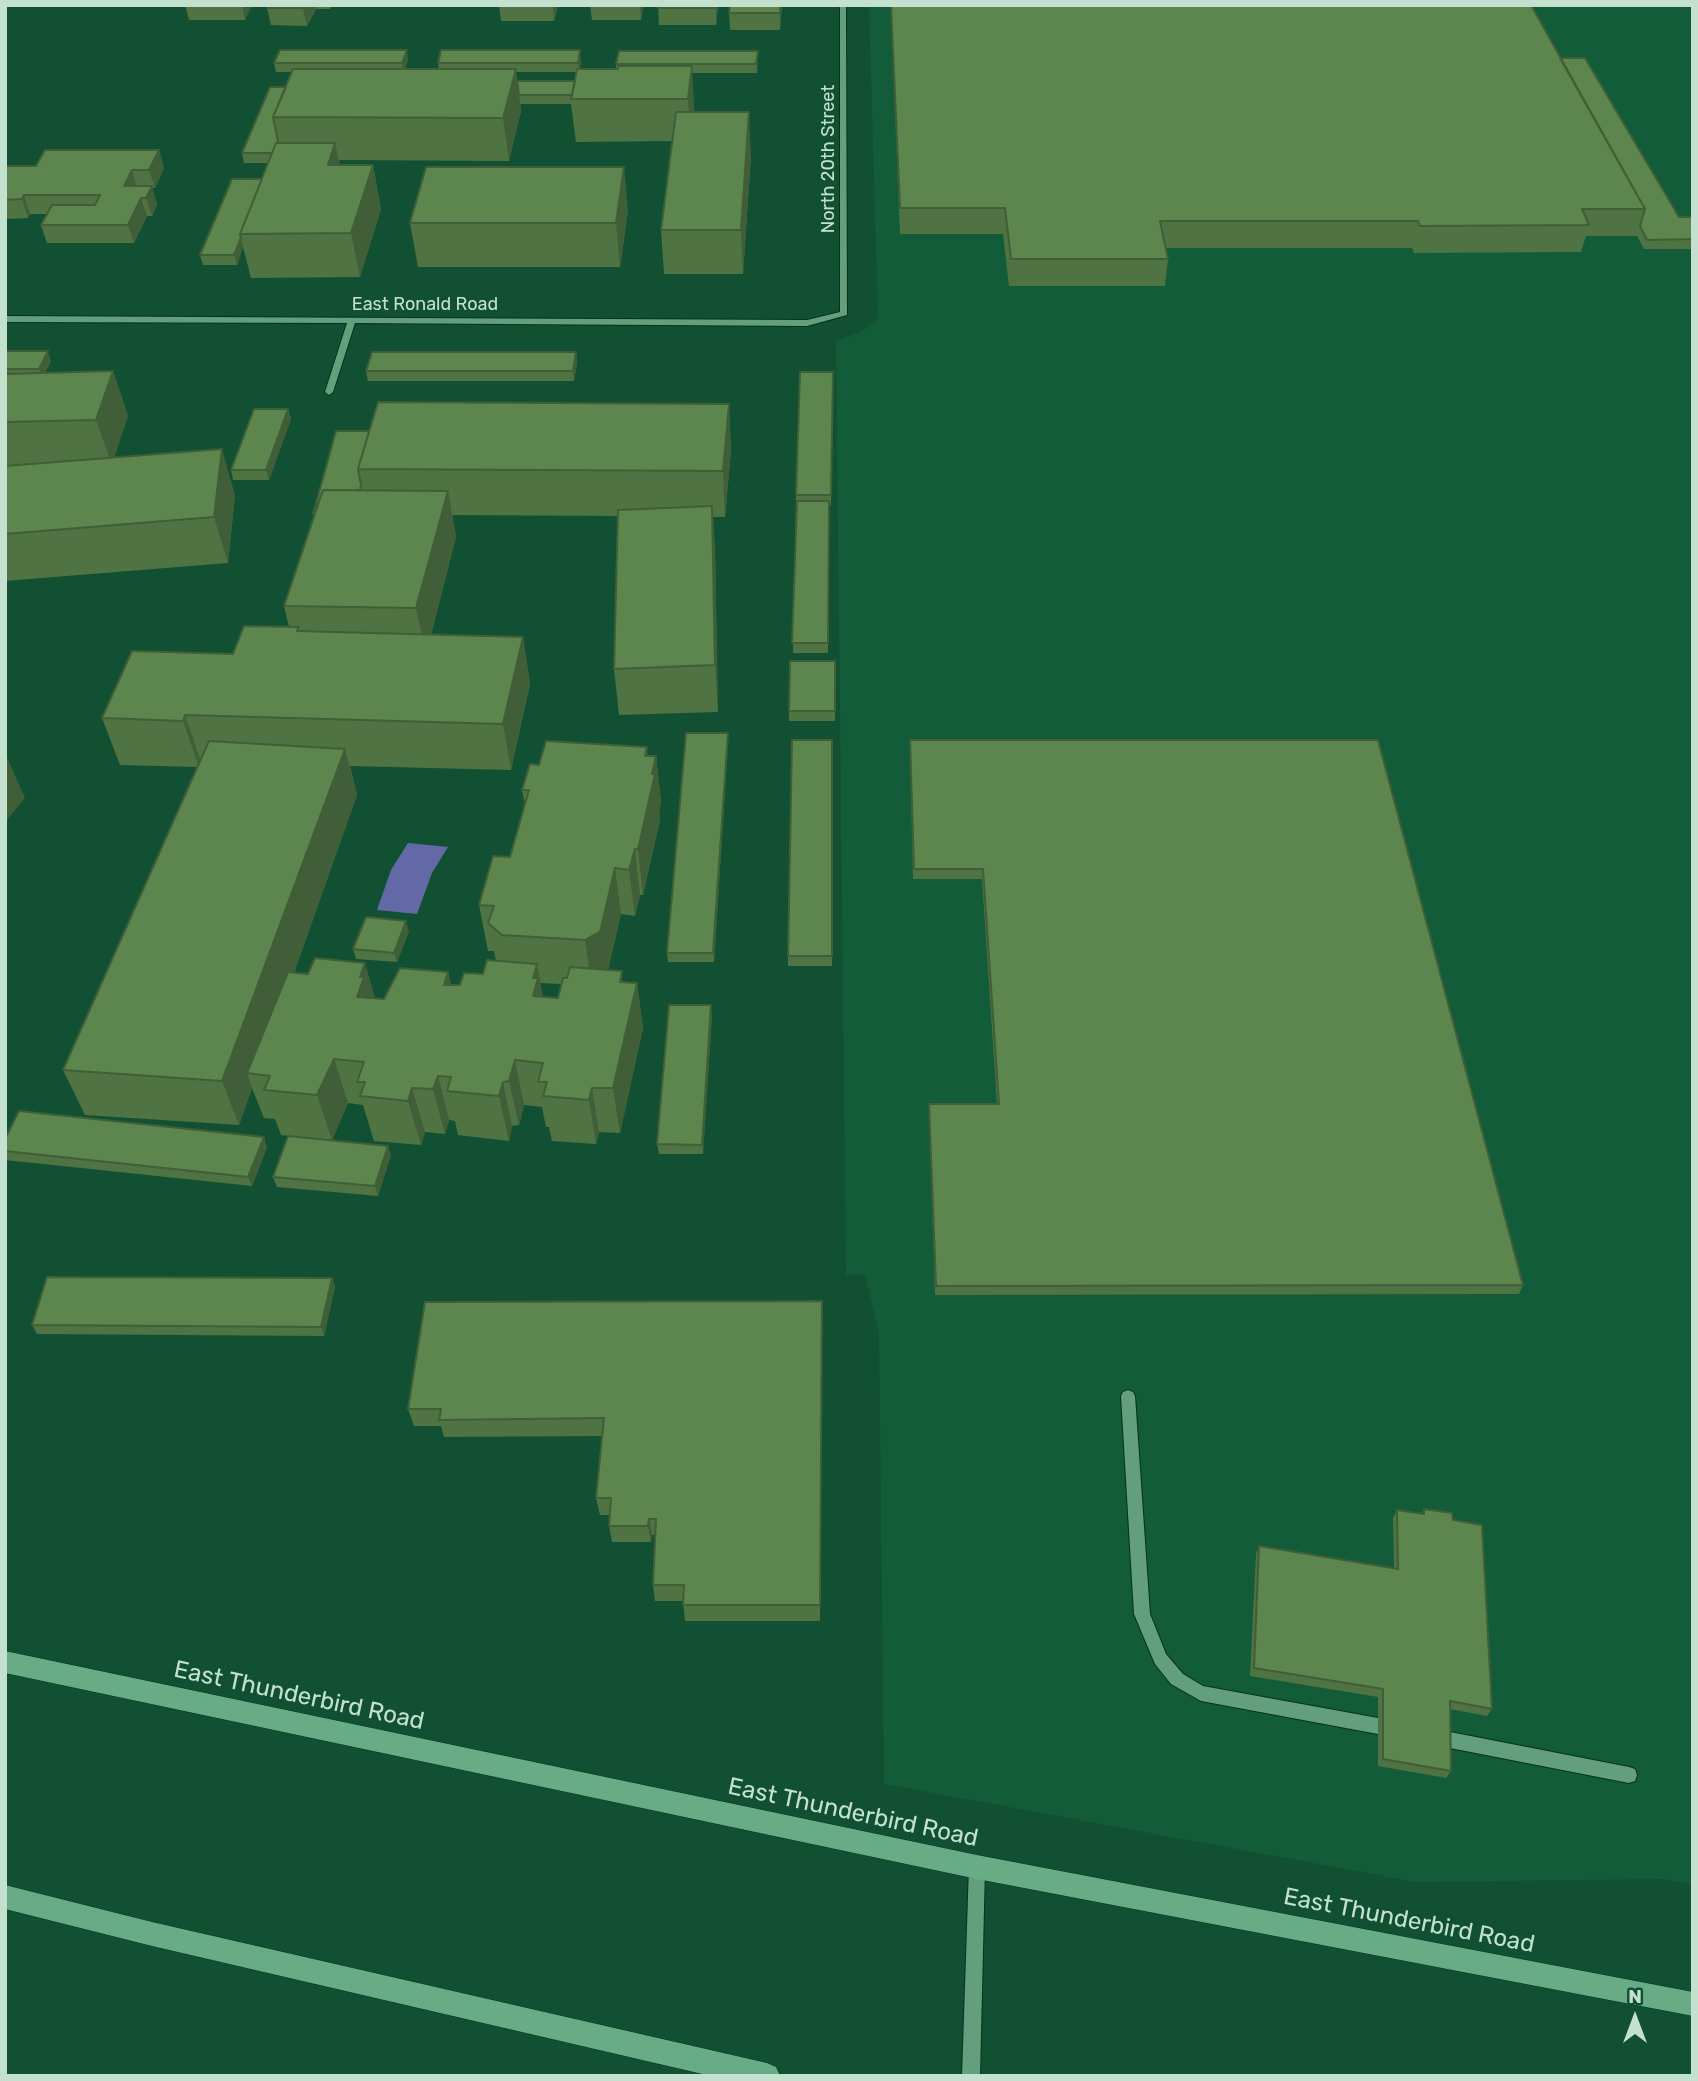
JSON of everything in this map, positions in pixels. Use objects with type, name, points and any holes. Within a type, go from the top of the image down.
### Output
[{"type":"main road","name":"East Thunderbird Road","points":[[5,1662],[977,1867],[1693,2004]]},
{"type":"main road","points":[[5,1897],[152,1934],[767,2076]]},
{"type":"street","name":"North 20th Street","points":[[843,5],[844,313]]},
{"type":"street","name":"East Ronald Road","points":[[5,319],[807,323],[844,313]]},
{"type":"street","points":[[329,392],[352,321]]},
{"type":"street","points":[[1128,1396],[1142,1614],[1160,1659],[1177,1679],[1201,1693],[1378,1726]]},
{"type":"street","points":[[1446,1739],[1629,1776]]},
{"type":"lane","points":[[971,2076],[977,1867]]},
{"type":"shaded area","points":[[869,5],[1693,5],[1693,1885],[1665,1879],[1416,1882],[884,1784],[879,1333],[865,1274],[846,1275],[836,341],[861,332],[878,318]]},
{"type":"water","points":[[408,843],[448,847],[432,873],[417,914],[377,910],[391,870]]},
{"type":"building","points":[[268,5],[305,5],[303,8],[267,8]]},
{"type":"building","points":[[658,5],[716,5],[715,8],[658,8]]},
{"type":"building","points":[[730,5],[780,5],[780,13],[729,13]]},
{"type":"building","points":[[891,5],[1531,5],[1645,209],[1582,209],[1589,225],[1420,226],[1418,221],[1160,221],[1168,259],[1011,259],[1005,208],[900,208]]},
{"type":"building","points":[[280,50],[407,50],[402,63],[274,63]]},
{"type":"building","points":[[441,50],[580,50],[578,63],[438,63]]},
{"type":"building","points":[[619,51],[758,51],[756,64],[616,64]]},
{"type":"building","points":[[1560,58],[1585,58],[1679,217],[1693,217],[1693,239],[1647,240],[1640,226],[1645,209]]},
{"type":"building","points":[[618,66],[692,66],[688,99],[571,99],[577,69],[618,69]]},
{"type":"building","points":[[293,69],[516,69],[503,118],[273,117]]},
{"type":"building","points":[[517,81],[575,81],[572,95],[519,95]]},
{"type":"building","points":[[270,87],[286,87],[273,117],[278,141],[272,153],[242,153]]},
{"type":"building","points":[[676,112],[749,112],[741,230],[661,230]]},
{"type":"building","points":[[276,143],[335,143],[328,165],[373,165],[351,233],[240,234]]},
{"type":"building","points":[[45,150],[159,150],[149,170],[132,170],[124,186],[152,186],[146,198],[141,198],[128,225],[41,225],[52,205],[95,205],[100,195],[24,195],[22,199],[5,200],[5,166],[36,166]]},
{"type":"building","points":[[426,167],[624,167],[616,223],[410,223]]},
{"type":"building","points":[[232,179],[262,179],[234,255],[200,255]]},
{"type":"building","points":[[5,351],[48,351],[39,369],[5,369]]},
{"type":"building","points":[[372,352],[576,352],[573,371],[366,371]]},
{"type":"building","points":[[113,371],[96,420],[5,422],[5,374]]},
{"type":"building","points":[[800,372],[833,372],[831,495],[796,495]]},
{"type":"building","points":[[378,402],[729,404],[723,471],[358,469]]},
{"type":"building","points":[[254,409],[288,409],[266,470],[231,470]]},
{"type":"building","points":[[336,431],[369,431],[358,469],[360,490],[323,490],[313,514]]},
{"type":"building","points":[[222,449],[214,517],[5,534],[5,466]]},
{"type":"building","points":[[323,490],[448,491],[416,608],[284,606]]},
{"type":"building","points":[[797,501],[829,501],[828,643],[792,643]]},
{"type":"building","points":[[712,506],[715,665],[614,669],[618,510]]},
{"type":"building","points":[[244,626],[299,627],[297,631],[523,637],[503,724],[185,715],[183,721],[102,718],[132,651],[233,654]]},
{"type":"building","points":[[790,661],[835,661],[835,711],[789,711]]},
{"type":"building","points":[[686,733],[728,733],[713,953],[667,953]]},
{"type":"building","points":[[792,740],[832,740],[832,956],[788,956]]},
{"type":"building","points":[[910,740],[1378,740],[1523,1285],[936,1286],[929,1104],[999,1104],[983,869],[914,869]]},
{"type":"building","points":[[209,741],[345,749],[222,1081],[63,1070]]},
{"type":"building","points":[[546,741],[647,747],[645,756],[656,756],[652,774],[655,774],[638,849],[635,849],[629,870],[615,868],[600,932],[585,940],[502,935],[488,923],[494,906],[479,905],[493,856],[510,857],[529,790],[522,790],[530,764],[539,765]]},
{"type":"building","points":[[366,917],[406,921],[394,953],[353,949]]},
{"type":"building","points":[[315,958],[365,963],[360,977],[364,977],[357,997],[384,999],[400,968],[448,972],[444,985],[460,985],[464,973],[483,974],[487,960],[537,964],[533,978],[538,978],[533,996],[558,998],[563,978],[567,978],[570,967],[622,971],[620,982],[637,983],[613,1088],[592,1088],[589,1100],[543,1096],[547,1082],[538,1082],[543,1063],[515,1060],[509,1081],[503,1082],[499,1096],[447,1091],[451,1077],[438,1076],[433,1089],[412,1088],[408,1101],[360,1096],[365,1082],[357,1082],[364,1062],[334,1059],[317,1095],[264,1090],[270,1076],[247,1073],[288,972],[308,974]]},
{"type":"building","points":[[669,1005],[711,1005],[702,1145],[657,1144]]},
{"type":"building","points":[[19,1111],[264,1137],[248,1177],[5,1151],[5,1139]]},
{"type":"building","points":[[288,1136],[388,1146],[375,1186],[273,1177]]},
{"type":"building","points":[[47,1277],[332,1278],[321,1327],[32,1325]]},
{"type":"building","points":[[822,1301],[820,1605],[683,1605],[684,1585],[653,1585],[656,1519],[649,1519],[648,1526],[609,1526],[611,1498],[596,1498],[604,1418],[439,1420],[441,1409],[408,1409],[425,1302]]},
{"type":"building","points":[[1424,1509],[1452,1513],[1453,1520],[1482,1525],[1492,1709],[1450,1701],[1451,1771],[1383,1759],[1383,1689],[1254,1668],[1259,1546],[1398,1569],[1397,1510],[1424,1514]]}]
